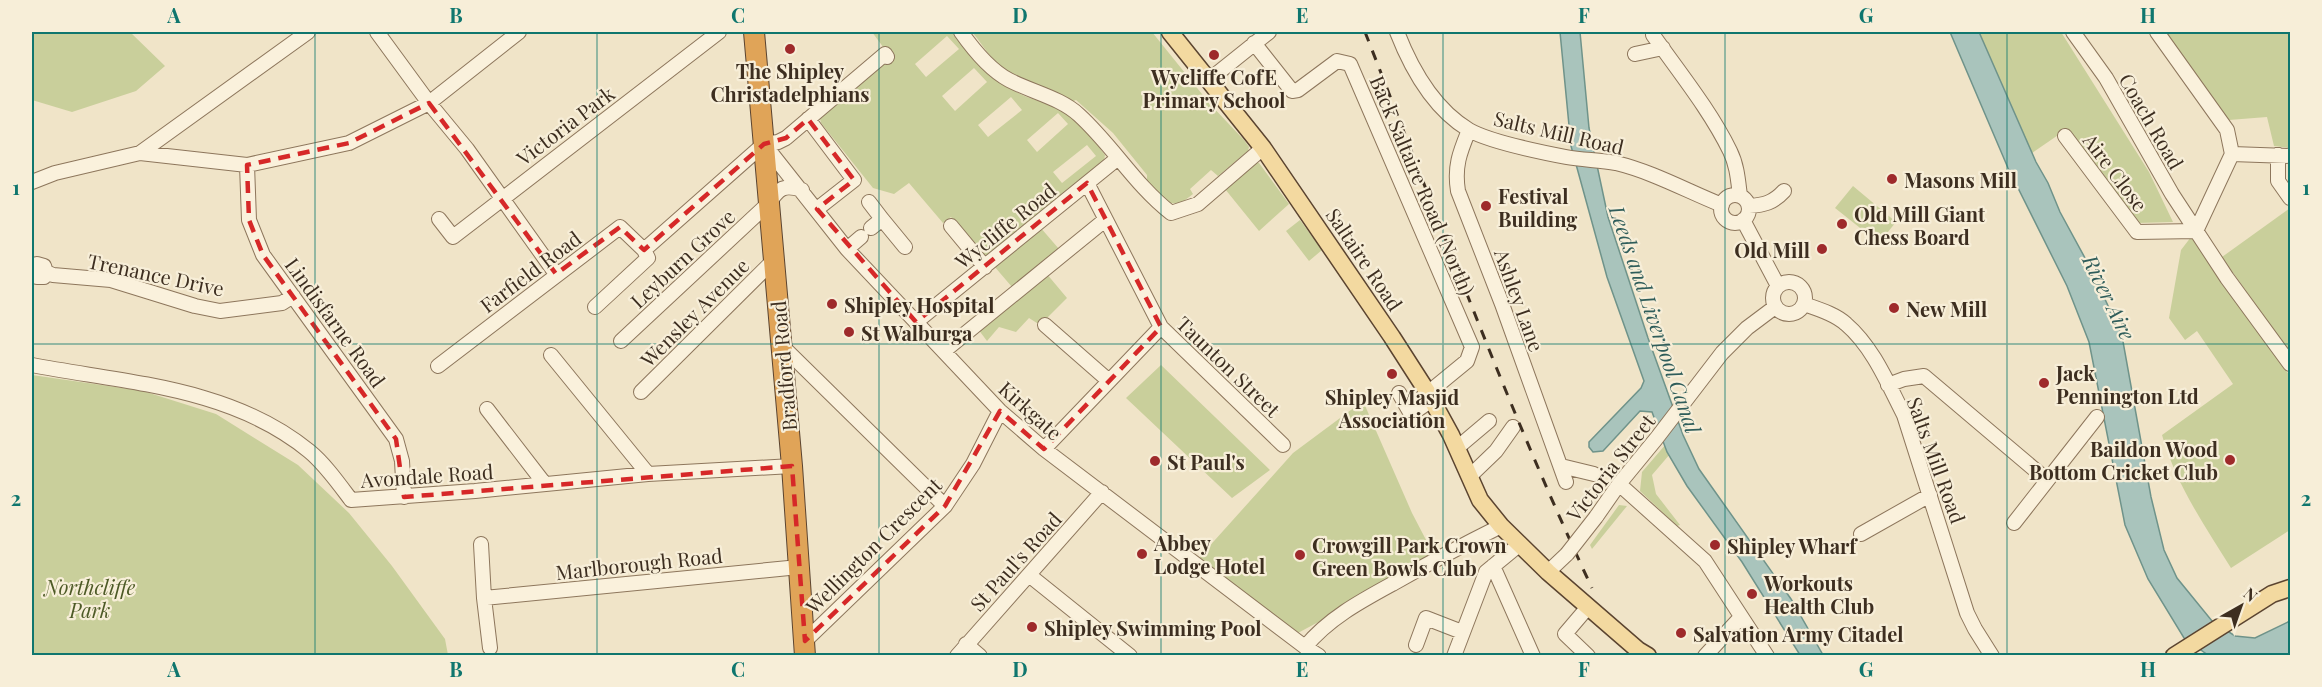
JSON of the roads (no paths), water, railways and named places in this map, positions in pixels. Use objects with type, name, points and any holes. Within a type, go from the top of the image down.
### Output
[{"type":"highway","name":"Bradford Road","points":[[754,32],[792,466],[805,648]]},
{"type":"main road","name":"Saltaire Road","points":[[1170,32],[1263,148],[1385,327],[1430,397],[1457,448],[1480,500],[1501,526],[1548,572],[1642,654]]},
{"type":"main road","points":[[2174,656],[2196,651],[2241,620],[2278,603],[2290,589]]},
{"type":"street","points":[[140,153],[308,32]]},
{"type":"street","points":[[377,32],[429,103],[467,149],[556,274]]},
{"type":"street","points":[[32,182],[55,173],[140,153],[247,165],[350,143],[429,103],[519,32]]},
{"type":"street","name":"Victoria Park","points":[[439,219],[453,237],[719,32]]},
{"type":"street","points":[[961,32],[986,62],[1007,79],[1055,100],[1078,114],[1151,197],[1172,213],[1198,204],[1263,148]]},
{"type":"street","points":[[1209,80],[1269,32]]},
{"type":"street","name":"Salts Mill Road","points":[[1396,32],[1409,61],[1438,104],[1469,130],[1521,147],[1565,157],[1614,163],[1648,173],[1722,205],[1722,213],[1726,219],[1736,223],[1743,220]]},
{"type":"street","name":"Coach Road","points":[[2073,32],[2106,78],[2157,170],[2196,231],[2290,364]]},
{"type":"street","points":[[2157,32],[2227,130],[2232,154],[2196,231]]},
{"type":"street","points":[[1653,35],[1731,151],[1744,201],[1749,211],[1743,220],[1778,286]]},
{"type":"street","name":"Back Saltaire Road (North)","points":[[1254,43],[1292,91],[1298,90],[1337,61],[1350,64],[1472,347],[1467,361],[1430,397]]},
{"type":"street","points":[[1635,54],[1663,48]]},
{"type":"street","points":[[595,307],[648,258],[644,250],[764,144],[786,138],[885,54],[887,57]]},
{"type":"street","points":[[808,119],[854,180],[818,209]]},
{"type":"street","name":"Ashley Lane","points":[[1469,130],[1455,173],[1458,191],[1499,296],[1566,482]]},
{"type":"street","name":"Aire Close","points":[[2065,136],[2137,232],[2196,231]]},
{"type":"street","name":"Kirkgate","points":[[764,144],[818,209],[847,249],[1000,411],[1044,449],[1319,656]]},
{"type":"street","points":[[2232,154],[2284,156],[2278,181],[2290,198]]},
{"type":"street","name":"Wycliffe Road","points":[[916,322],[1118,158]]},
{"type":"street","name":"Lindisfarne Road","points":[[247,165],[249,220],[263,255],[396,440],[402,461],[404,497]]},
{"type":"street","name":"Taunton Street","points":[[1087,183],[1161,327],[1282,445]]},
{"type":"street","name":"Leyburn Grove","points":[[621,341],[769,203],[777,191],[783,186],[802,190]]},
{"type":"street","points":[[1722,205],[1727,198],[1764,205],[1776,200],[1784,191]]},
{"type":"street","points":[[869,202],[905,247]]},
{"type":"street","points":[[847,249],[882,219]]},
{"type":"street","points":[[944,351],[1106,220]]},
{"type":"street","points":[[951,226],[985,267]]},
{"type":"street","name":"Farfield Road","points":[[438,366],[620,227],[644,250]]},
{"type":"street","name":"Wensley Avenue","points":[[641,392],[774,260]]},
{"type":"street","name":"Trenance Drive","points":[[46,272],[53,275],[111,280],[195,306],[220,311],[282,303],[293,296]]},
{"type":"street","points":[[1790,282],[1797,285],[1804,293],[1804,304],[1801,309],[1792,314],[1781,313],[1775,307],[1773,298],[1778,286],[1790,282]]},
{"type":"street","name":"Salts Mill Road","points":[[1804,304],[1831,314],[1846,324],[1871,355],[1888,385],[1904,415],[1967,613],[1992,656]]},
{"type":"street","name":"Victoria Street","points":[[1548,572],[1567,555],[1619,484],[1685,403],[1722,353],[1747,328],[1775,307]]},
{"type":"street","points":[[1045,325],[1109,381]]},
{"type":"street","points":[[1044,449],[1161,327]]},
{"type":"street","points":[[781,345],[945,506]]},
{"type":"street","points":[[551,355],[648,474]]},
{"type":"street","name":"Avondale Road","points":[[32,365],[150,384],[225,404],[269,425],[310,452],[351,500],[648,474],[792,466]]},
{"type":"street","points":[[1888,385],[1904,379],[1924,376],[2047,480]]},
{"type":"street","points":[[1399,393],[1412,414],[1430,397]]},
{"type":"street","points":[[487,409],[544,483]]},
{"type":"street","name":"Wellington Crescent","points":[[805,648],[945,506],[973,464],[1000,411]]},
{"type":"street","points":[[2014,523],[2097,417]]},
{"type":"street","points":[[1457,448],[1489,421]]},
{"type":"street","points":[[1470,476],[1496,451],[1512,427]]},
{"type":"street","points":[[1561,466],[1594,474]]},
{"type":"street","points":[[1619,484],[1705,561],[1767,656]]},
{"type":"street","name":"St Paul's Road","points":[[957,656],[1102,492]]},
{"type":"street","points":[[1861,534],[1930,495]]},
{"type":"street","points":[[1305,647],[1321,629],[1371,596],[1501,526]]},
{"type":"street","points":[[481,544],[490,648]]},
{"type":"street","points":[[1454,656],[1486,572],[1520,544]]},
{"type":"street","points":[[1493,566],[1533,656]]},
{"type":"street","name":"Marlborough Road","points":[[484,598],[799,567]]},
{"type":"street","points":[[1029,575],[1130,656]]},
{"type":"street","points":[[1587,656],[1565,634],[1588,607]]},
{"type":"street","points":[[1705,656],[1741,617]]},
{"type":"street","points":[[1416,645],[1426,618],[1462,632]]},
{"type":"street","name":"Salts Mill Road","points":[[1975,629],[1978,656]]},
{"type":"street","points":[[966,644],[980,656]]},
{"type":"water","points":[[1560,32],[1580,32],[1589,128],[1608,217],[1683,435],[1699,469],[1791,599],[1823,655],[1800,655],[1742,562],[1687,486],[1667,452],[1652,412],[1640,411],[1603,451],[1593,452],[1589,447],[1589,442],[1641,388],[1644,381],[1607,277],[1571,146]]},
{"type":"water","name":"River Aire","points":[[1950,32],[1979,32],[2036,162],[2091,269],[2122,336],[2151,497],[2164,550],[2177,578],[2212,621],[2235,636],[2255,638],[2290,621],[2290,655],[2208,655],[2184,638],[2148,579],[2125,525],[2089,342],[2067,286],[2008,168]]},
{"type":"railway","points":[[1365,32],[1502,382],[1592,588]]},
{"type":"place","name":"The Shipley Christadelphians","points":[[790,49]]},
{"type":"place","name":"Wycliffe CofE Primary School","points":[[1214,55]]},
{"type":"place","name":"Masons Mill","points":[[1892,179]]},
{"type":"place","name":"Festival Building","points":[[1486,206]]},
{"type":"place","name":"Old Mill Giant Chess Board","points":[[1842,224]]},
{"type":"place","name":"Old Mill","points":[[1822,249]]},
{"type":"place","name":"Shipley Hospital","points":[[832,304]]},
{"type":"place","name":"New Mill","points":[[1894,308]]},
{"type":"place","name":"St Walburga","points":[[849,332]]},
{"type":"place","name":"Shipley Masjid Association","points":[[1392,374]]},
{"type":"place","name":"Jack Pennington Ltd","points":[[2044,383]]},
{"type":"place","name":"Baildon Wood Bottom Cricket Club","points":[[2230,460]]},
{"type":"place","name":"St Paul's","points":[[1155,461]]},
{"type":"place","name":"Shipley Wharf","points":[[1715,545]]},
{"type":"place","name":"Abbey Lodge Hotel","points":[[1142,554]]},
{"type":"place","name":"Crowgill Park Crown Green Bowls Club","points":[[1300,555]]},
{"type":"place","name":"Workouts Health Club","points":[[1752,594]]},
{"type":"place","name":"Shipley Swimming Pool","points":[[1032,627]]},
{"type":"place","name":"Salvation Army Citadel","points":[[1681,633]]},
{"type":"water label","name":"Leeds and Liverpool Canal","points":[[1656,319]]},
{"type":"park label","name":"Northcliffe Park","points":[[90,598]]}]
